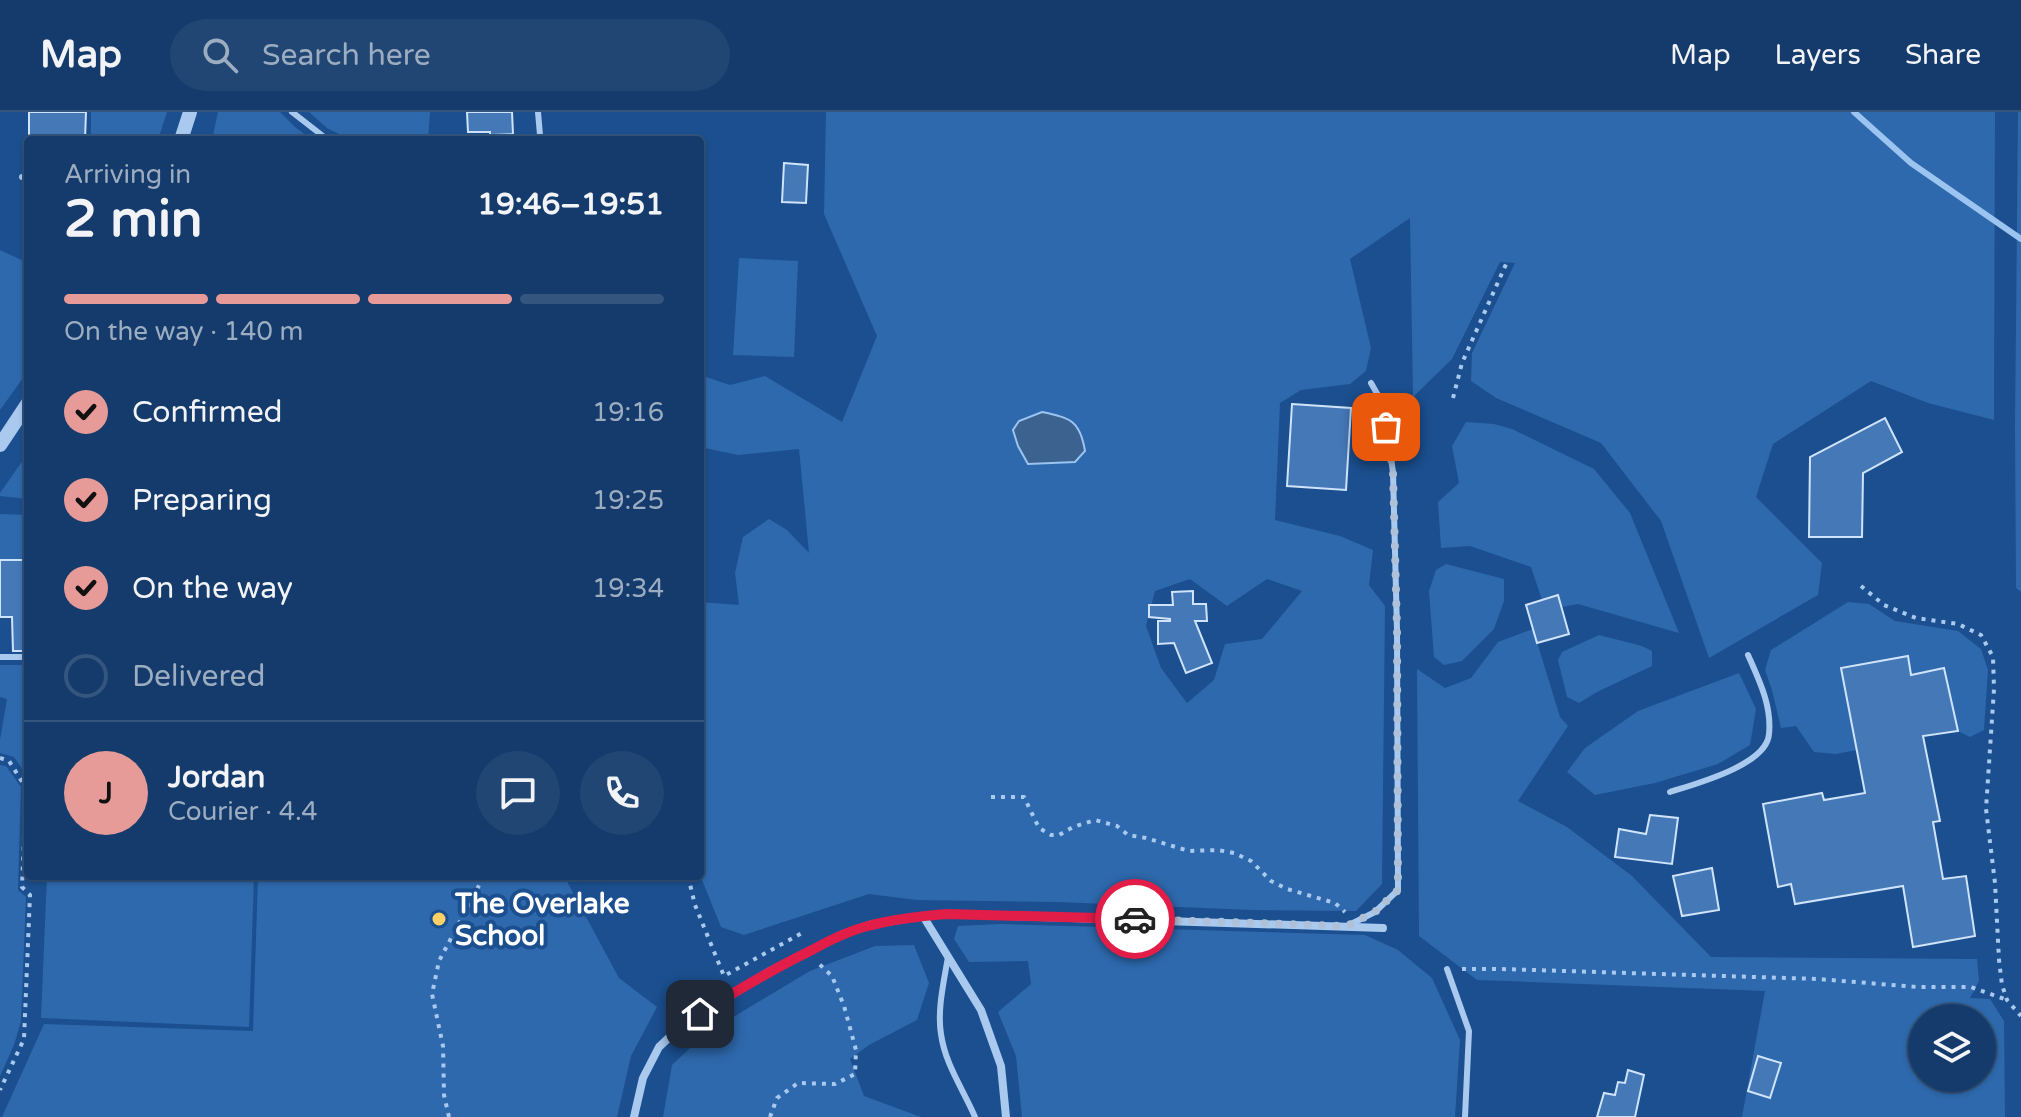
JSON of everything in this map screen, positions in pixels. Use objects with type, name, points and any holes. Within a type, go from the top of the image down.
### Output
[{"type":"street","points":[[182,136],[190,112]]},
{"type":"street","points":[[0,445],[24,409]]},
{"type":"street","points":[[634,1117],[643,1078],[659,1047],[676,1031],[748,984],[843,934],[869,925],[947,914],[1351,924],[1383,928]]},
{"type":"street","points":[[923,916],[981,1010],[1001,1066],[1006,1117]]},
{"type":"lane","points":[[292,112],[323,136]]},
{"type":"lane","points":[[538,112],[540,136]]},
{"type":"lane","points":[[1351,924],[1375,912],[1398,890],[1393,472],[1383,404],[1371,383]]},
{"type":"lane","points":[[1670,792],[1718,777],[1758,754],[1770,737],[1768,709],[1748,655]]},
{"type":"lane","points":[[0,657],[24,657]]},
{"type":"lane","points":[[948,957],[940,1031],[945,1053],[975,1117]]},
{"type":"lane","points":[[1447,969],[1469,1031],[1465,1117]]},
{"type":"path","points":[[1453,398],[1462,363],[1507,262]]},
{"type":"path","points":[[1861,586],[1884,605],[1916,618],[1958,624],[1981,635],[1993,657],[1994,689],[1986,809],[2002,985],[2007,1000],[2021,1016]]},
{"type":"path","points":[[0,758],[9,761],[24,785]]},
{"type":"path","points":[[991,797],[1024,797],[1039,828],[1051,835],[1059,835],[1095,820],[1117,826],[1128,835],[1189,851],[1234,853],[1251,861],[1271,881],[1287,889],[1335,903],[1351,924]]},
{"type":"path","points":[[0,1090],[24,1039],[30,895],[22,887],[24,838]]},
{"type":"path","points":[[449,1117],[444,1095],[443,1046],[432,994],[439,961],[482,880]]},
{"type":"path","points":[[689,880],[695,905],[724,976],[802,933]]},
{"type":"path","points":[[770,1117],[777,1098],[798,1083],[835,1084],[855,1074],[856,1050],[844,1006],[832,976],[816,961]]},
{"type":"path","points":[[1447,969],[1818,979],[1917,987],[1971,987],[2007,1000]]},
{"type":"shaded area","points":[[91,112],[167,112],[159,136],[91,136]]},
{"type":"shaded area","points":[[218,112],[280,112],[307,136],[213,136]]},
{"type":"shaded area","points":[[309,112],[430,112],[428,136],[343,136],[327,128]]},
{"type":"shaded area","points":[[826,112],[1995,112],[1994,420],[1928,403],[1871,381],[1773,444],[1756,497],[1822,563],[1818,595],[1709,658],[1661,521],[1601,443],[1496,398],[1471,381],[1472,353],[1515,263],[1500,262],[1452,359],[1413,397],[1410,218],[1350,259],[1371,348],[1366,371],[1350,384],[1301,390],[1280,403],[1275,520],[1340,536],[1373,550],[1369,585],[1385,606],[1382,884],[1356,911],[917,900],[869,894],[744,935],[721,927],[702,880],[704,602],[739,605],[735,573],[743,537],[769,519],[787,530],[809,553],[799,449],[738,455],[704,448],[704,376],[730,385],[765,376],[842,422],[877,336],[824,214]],"holes":[[[1190,579],[1227,606],[1267,579],[1302,591],[1262,639],[1225,644],[1214,680],[1187,703],[1161,668],[1146,626],[1155,591]]]},
{"type":"shaded area","points":[[2018,112],[2021,112],[2021,592],[2016,588]]},
{"type":"shaded area","points":[[0,250],[24,261],[24,377],[0,410]]},
{"type":"shaded area","points":[[739,258],[798,261],[794,357],[733,355]]},
{"type":"shaded area","points":[[1042,412],[1067,419],[1077,427],[1085,451],[1075,462],[1028,464],[1013,430],[1019,421]]},
{"type":"shaded area","points":[[1466,422],[1512,429],[1594,469],[1630,513],[1679,633],[1578,604],[1562,607],[1558,595],[1542,600],[1531,567],[1470,546],[1441,548],[1438,502],[1459,483],[1452,446]]},
{"type":"shaded area","points":[[24,459],[24,499],[0,496]]},
{"type":"shaded area","points":[[0,514],[24,515],[24,559],[0,559]]},
{"type":"shaded area","points":[[1446,564],[1504,579],[1504,601],[1494,629],[1462,661],[1444,665],[1434,657],[1429,591],[1436,570]]},
{"type":"shaded area","points":[[1848,602],[1869,604],[1895,621],[1958,631],[1981,649],[1988,670],[1984,730],[1970,737],[1958,731],[1944,668],[1911,674],[1907,656],[1841,668],[1857,750],[1836,754],[1814,752],[1796,726],[1781,728],[1765,670],[1771,650]]},
{"type":"shaded area","points":[[1533,629],[1560,717],[1568,726],[1518,801],[1567,827],[1632,876],[1711,957],[1977,959],[1979,981],[1970,998],[1990,999],[1993,1004],[1908,1004],[1908,1092],[1996,1092],[1996,1008],[2004,1021],[2005,1117],[1742,1117],[1765,991],[1477,980],[1419,936],[1417,669],[1445,688],[1471,678],[1498,642]]},
{"type":"shaded area","points":[[1599,635],[1652,651],[1652,666],[1579,703],[1567,697],[1558,660],[1562,652]]},
{"type":"shaded area","points":[[0,665],[24,665],[24,771],[14,757],[0,753],[7,699],[0,697]]},
{"type":"shaded area","points":[[1739,673],[1756,709],[1750,745],[1718,764],[1655,783],[1595,795],[1567,772],[1585,748],[1638,711]]},
{"type":"shaded area","points":[[0,765],[6,766],[21,787],[18,890],[26,897],[21,1021],[0,1076]]},
{"type":"shaded area","points":[[47,880],[254,880],[249,1027],[41,1018]]},
{"type":"shaded area","points":[[258,880],[566,880],[619,978],[657,1007],[631,1056],[617,1117],[2,1117],[44,1024],[253,1031]]},
{"type":"shaded area","points":[[1000,924],[1365,935],[1398,950],[1432,978],[1460,1040],[1455,1117],[1022,1117],[1016,1056],[998,1012],[1031,984],[1028,961],[969,962],[954,939],[958,926]]},
{"type":"shaded area","points":[[914,945],[929,983],[917,1020],[869,1045],[850,1059],[864,1096],[921,1117],[663,1117],[672,1065],[705,1034],[810,971],[875,946]]},
{"type":"building","points":[[29,112],[86,112],[85,136],[29,136]]},
{"type":"building","points":[[467,112],[512,112],[513,134],[468,132]]},
{"type":"building","points":[[784,163],[808,165],[806,203],[782,202]]},
{"type":"building","points":[[1292,404],[1351,408],[1346,490],[1287,486]]},
{"type":"building","points":[[1885,418],[1902,452],[1863,473],[1862,537],[1809,537],[1810,457]]},
{"type":"building","points":[[0,560],[24,560],[24,651],[13,651],[12,617],[0,617]]},
{"type":"building","points":[[1193,591],[1193,604],[1206,604],[1207,621],[1195,621],[1212,663],[1186,673],[1174,643],[1158,644],[1158,621],[1170,619],[1149,617],[1149,605],[1173,605],[1172,592]]},
{"type":"building","points":[[1558,595],[1569,634],[1537,643],[1526,605]]},
{"type":"building","points":[[1908,656],[1911,675],[1944,668],[1958,731],[1923,736],[1940,821],[1933,822],[1943,879],[1966,876],[1975,936],[1913,947],[1903,886],[1795,904],[1791,884],[1778,887],[1763,804],[1822,793],[1824,800],[1865,793],[1841,668]]},
{"type":"building","points":[[1650,815],[1678,818],[1672,864],[1615,857],[1619,829],[1646,834]]},
{"type":"building","points":[[1712,868],[1719,910],[1682,916],[1673,876]]},
{"type":"building","points":[[1758,1056],[1781,1063],[1770,1098],[1748,1091]]},
{"type":"building","points":[[1628,1070],[1644,1075],[1635,1117],[1597,1117],[1604,1093],[1615,1095],[1618,1082],[1625,1083]]},
{"type":"waterway","points":[[1854,112],[1911,163],[2021,239]]},
{"type":"way so far","points":[[1135,919],[1347,926],[1375,912],[1398,890],[1393,472],[1386,427]]},
{"type":"place","name":"The Overlake School","points":[[439,919]]},
{"type":"route","points":[[700,1014],[793,958],[869,925],[947,914],[1135,919]]}]
